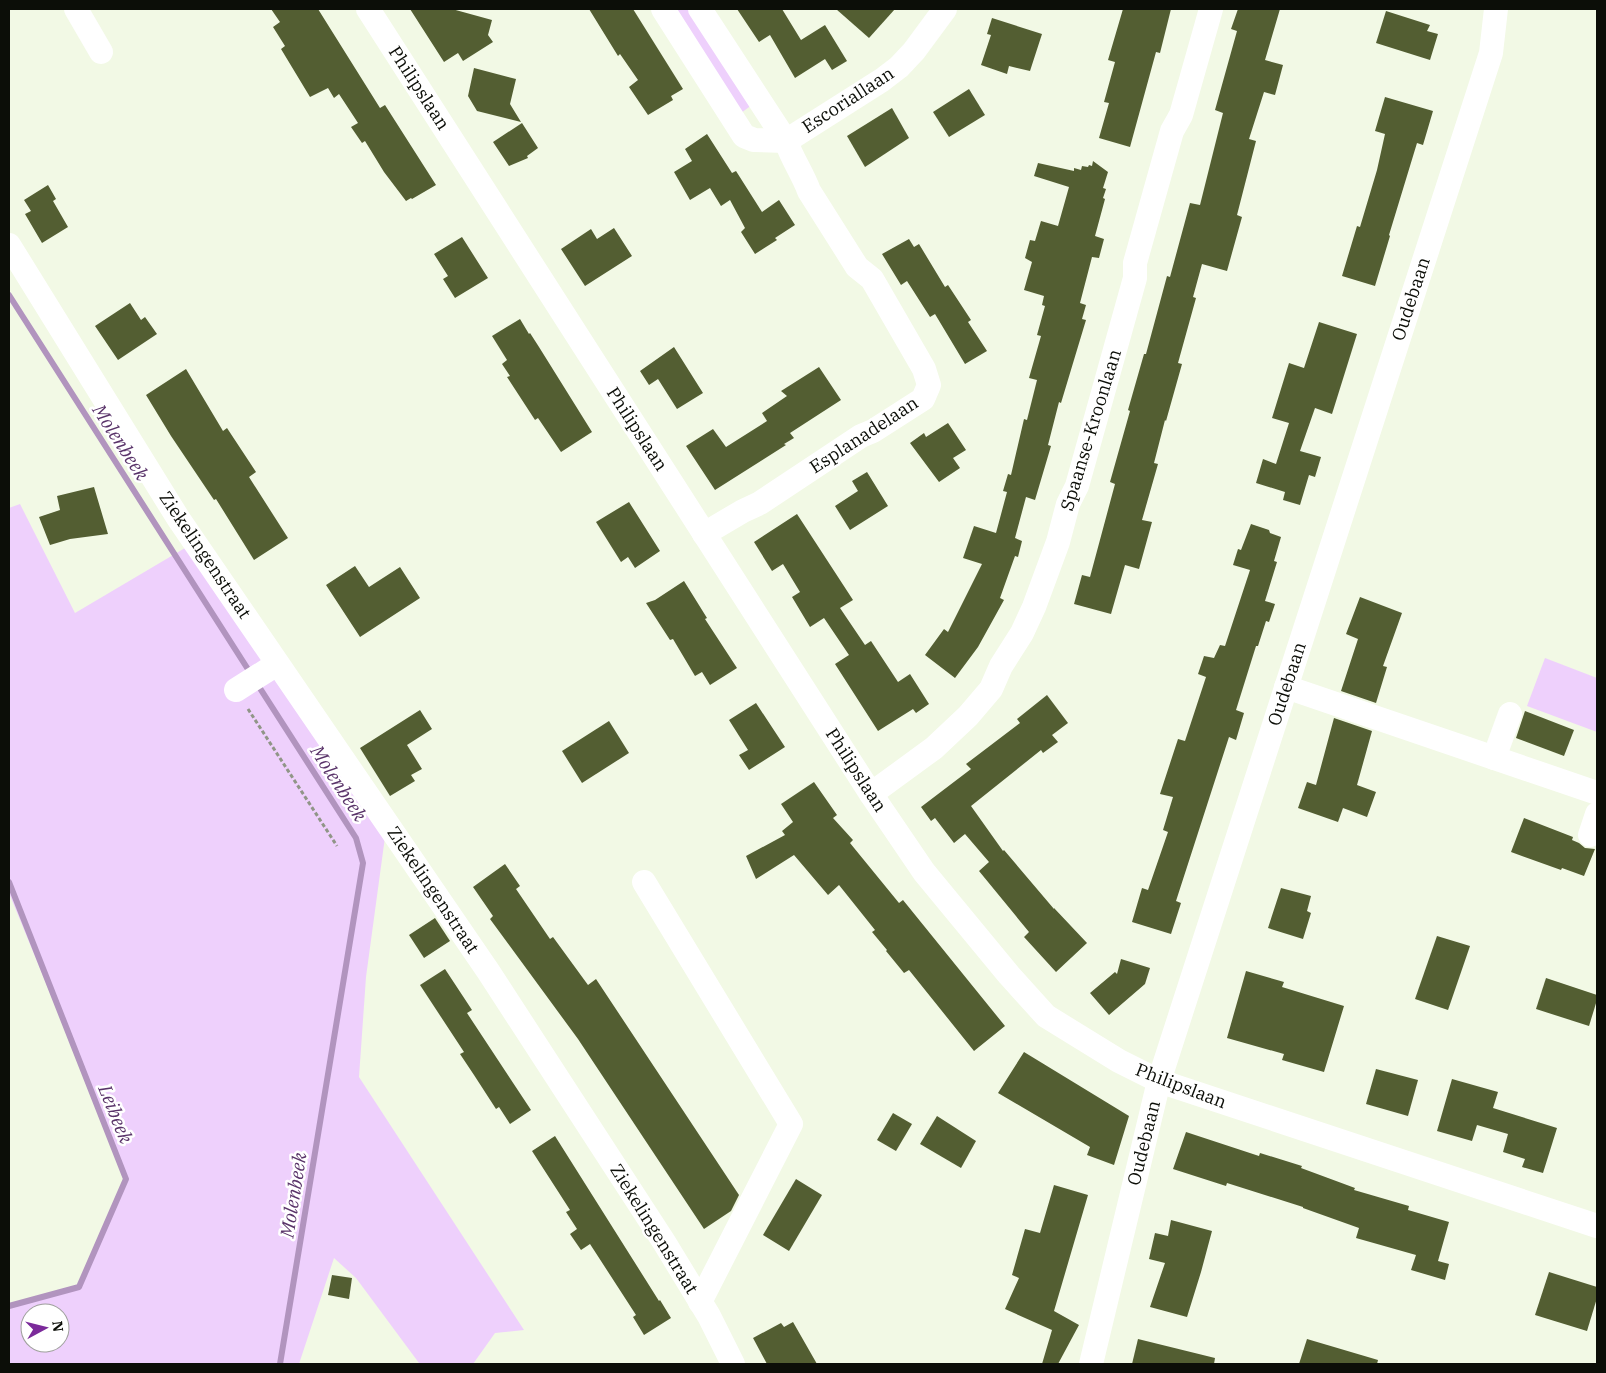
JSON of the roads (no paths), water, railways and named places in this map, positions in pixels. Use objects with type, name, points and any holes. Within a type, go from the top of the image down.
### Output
[{"type":"street","points":[[76,9],[101,52]]},
{"type":"street","name":"Philipslaan","points":[[368,9],[871,794],[924,872],[1046,1016],[1118,1061],[1159,1081],[1597,1226]]},
{"type":"street","points":[[663,9],[744,136],[754,140],[786,141]]},
{"type":"street","name":"Esplanadelaan","points":[[700,9],[786,141],[791,156],[810,191],[857,267],[872,279],[924,369],[929,385],[923,399],[844,447],[760,503],[704,534]]},
{"type":"street","name":"Escoriallaan","points":[[786,141],[882,80],[899,67],[914,51],[945,9]]},
{"type":"street","name":"Spaanse-Kroonlaan","points":[[871,794],[934,748],[968,716],[991,689],[1001,666],[1022,633],[1034,606],[1058,542],[1068,504],[1077,486],[1136,278],[1135,263],[1172,131],[1181,115],[1211,9]]},
{"type":"street","name":"Oudebaan","points":[[1091,1364],[1159,1081],[1491,53],[1496,9]]},
{"type":"street","name":"Ziekelingenstraat","points":[[9,245],[178,518],[488,971],[664,1242],[700,1302],[733,1364]]},
{"type":"street","points":[[236,690],[277,664]]},
{"type":"street","points":[[1286,687],[1597,793]]},
{"type":"street","points":[[1494,758],[1510,714]]},
{"type":"street","points":[[644,882],[791,1124],[700,1302]]},
{"type":"waterway","name":"Molenbeek","points":[[9,295],[251,674]]},
{"type":"waterway","name":"Molenbeek","points":[[256,682],[356,838],[363,863],[280,1364]]},
{"type":"waterway","name":"Leibeek","points":[[9,882],[126,1179],[79,1287],[9,1306]]}]
